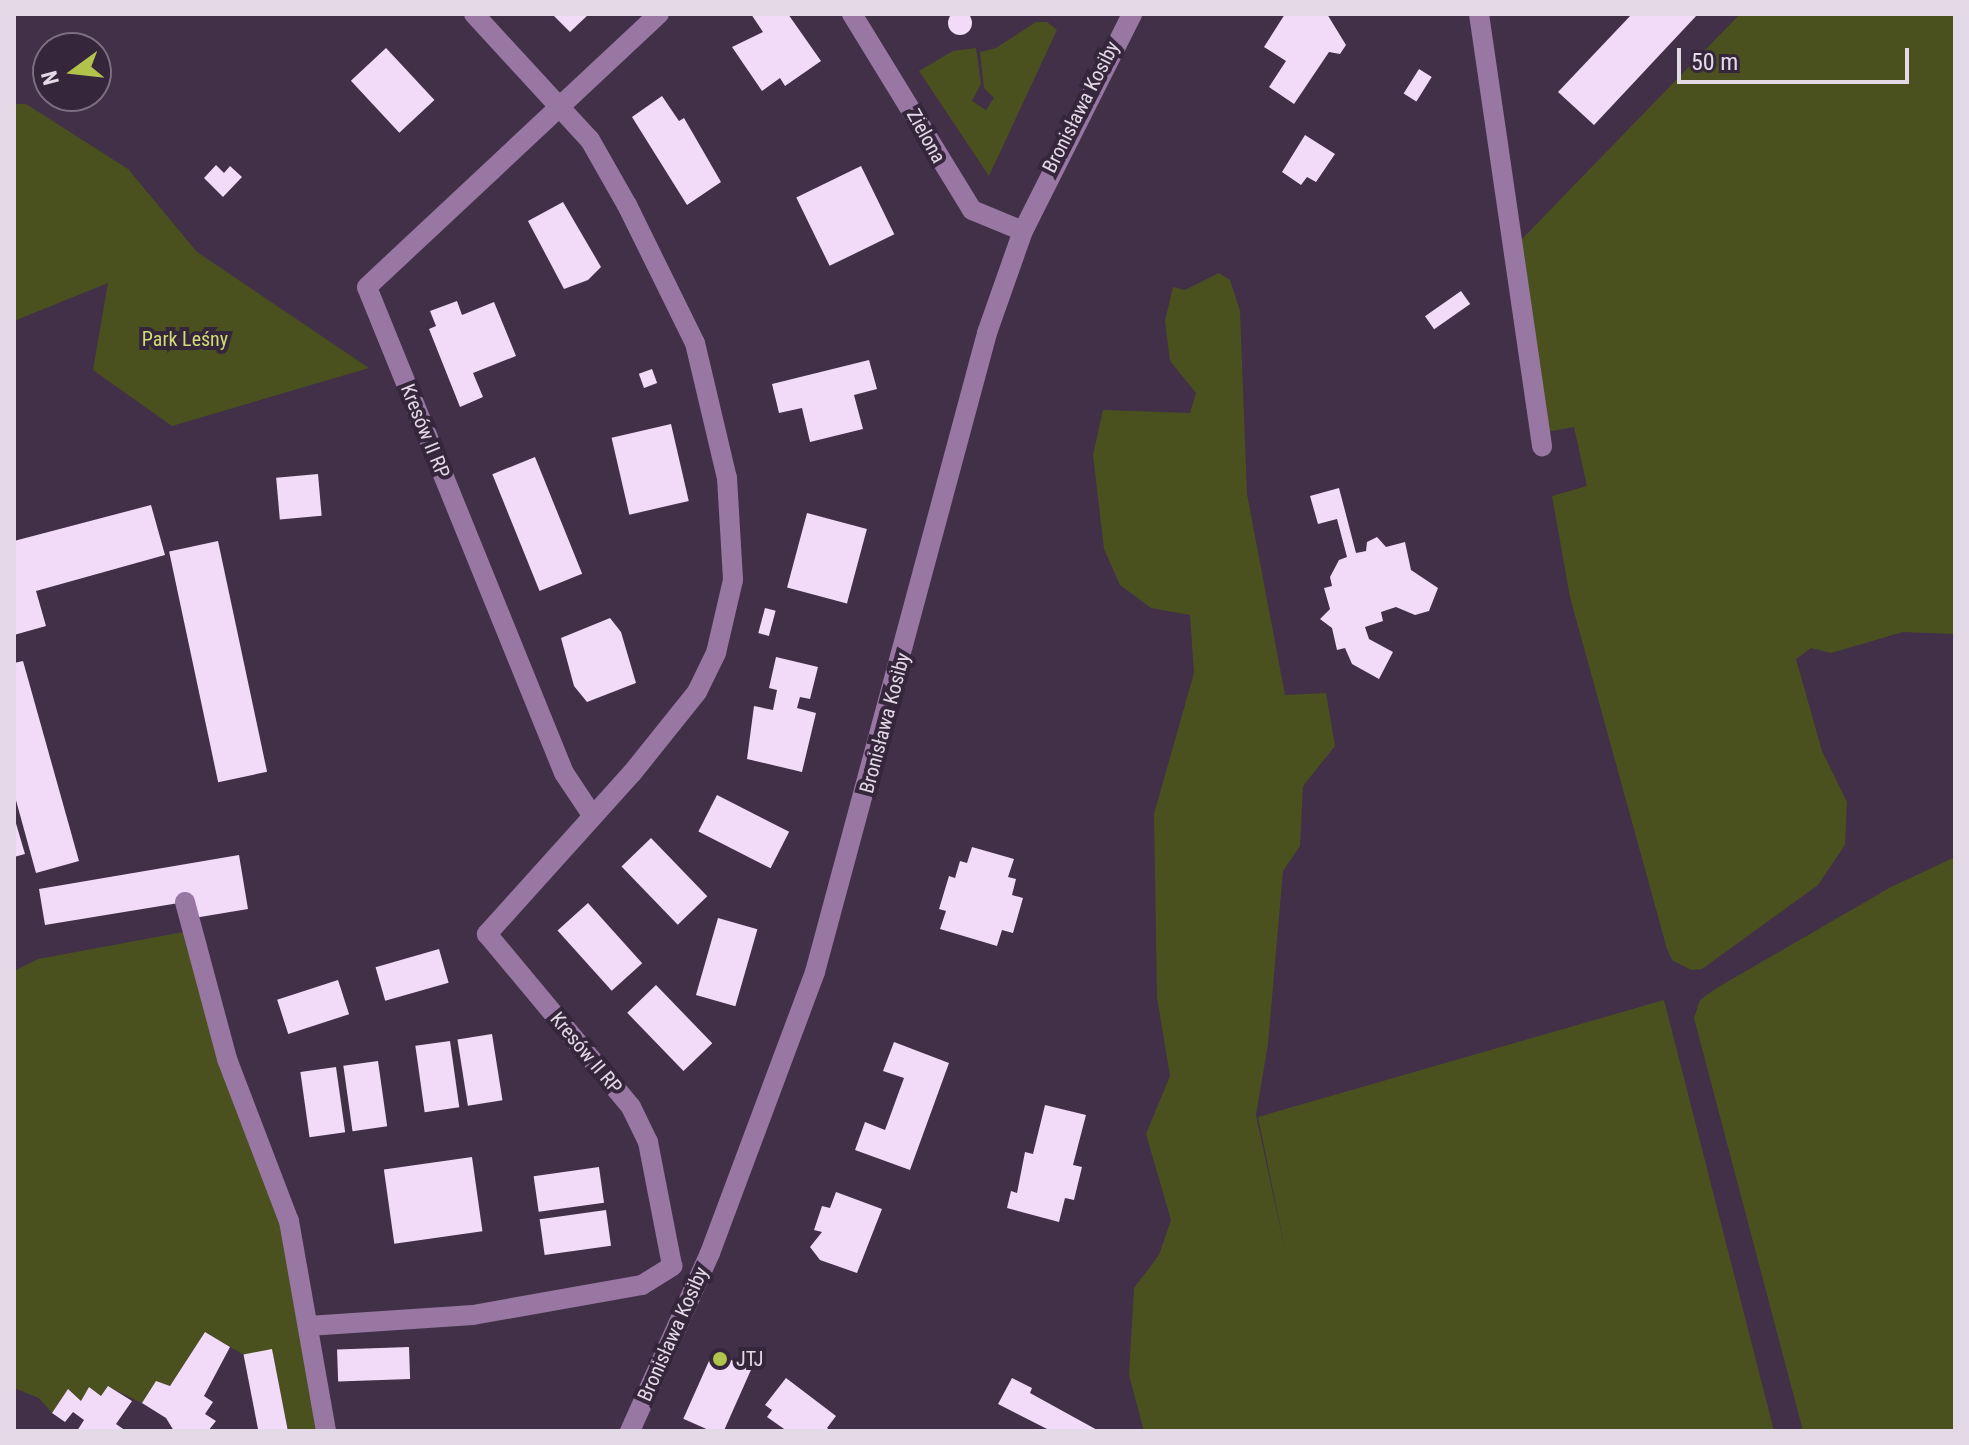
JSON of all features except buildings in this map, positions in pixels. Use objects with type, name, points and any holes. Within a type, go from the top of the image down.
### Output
[{"type":"street","name":"Kresów II RP","points":[[474,14],[590,140],[695,343],[721,448],[734,533],[726,613],[716,653],[697,692],[487,934],[631,1107],[648,1142],[672,1266]]},
{"type":"street","name":"Kresów II RP","points":[[592,815],[564,773],[367,287],[559,104],[659,14]]},
{"type":"street","name":"Zielona","points":[[852,14],[972,210],[1023,231]]},
{"type":"street","name":"Bronisława Kosiby","points":[[630,1431],[752,1149],[815,972],[987,333],[1023,231],[1132,14]]},
{"type":"street","points":[[1479,14],[1542,446]]},
{"type":"street","points":[[185,902],[227,1059],[289,1221],[326,1431]]},
{"type":"street","name":"Bronisława Kosiby","points":[[308,1326],[473,1315],[642,1285],[672,1266]]},
{"type":"street","points":[[672,1266],[700,1275]]},
{"type":"green space","points":[[1740,14],[1955,14],[1955,634],[1903,632],[1831,653],[1811,648],[1796,659],[1822,751],[1847,802],[1845,845],[1818,885],[1702,969],[1691,970],[1672,960],[1667,949],[1570,597],[1552,496],[1587,486],[1574,427],[1547,432],[1521,240]]},
{"type":"green space","points":[[1036,22],[1047,22],[1057,30],[989,176],[919,71],[953,51],[976,48],[981,84],[972,101],[986,110],[994,98],[984,88],[980,52],[996,48]]},
{"type":"green space","name":"Park Leśny","points":[[14,104],[26,104],[32,108],[32,112],[39,112],[128,169],[197,252],[369,368],[172,426],[93,370],[108,283],[14,321]]},
{"type":"green space","points":[[1219,273],[1230,280],[1240,311],[1247,494],[1285,695],[1326,693],[1335,746],[1303,786],[1300,846],[1283,871],[1268,1044],[1256,1115],[1287,1259],[1258,1117],[1664,1000],[1774,1431],[1144,1431],[1129,1375],[1134,1288],[1159,1255],[1171,1220],[1146,1134],[1170,1076],[1157,997],[1154,814],[1194,673],[1190,615],[1151,608],[1120,585],[1104,549],[1093,455],[1103,410],[1190,413],[1196,393],[1170,361],[1165,321],[1173,287],[1185,290]]},
{"type":"green space","points":[[1955,857],[1955,1431],[1803,1431],[1694,1018],[1700,1000],[1715,989],[1891,887]]},
{"type":"green space","points":[[189,931],[284,1224],[319,1431],[288,1431],[272,1350],[244,1355],[205,1332],[170,1386],[156,1381],[142,1403],[109,1387],[101,1396],[89,1387],[81,1401],[68,1389],[52,1413],[39,1398],[14,1388],[14,971],[38,959]]},
{"type":"place","name":"JTJ","points":[[720,1359]]}]
